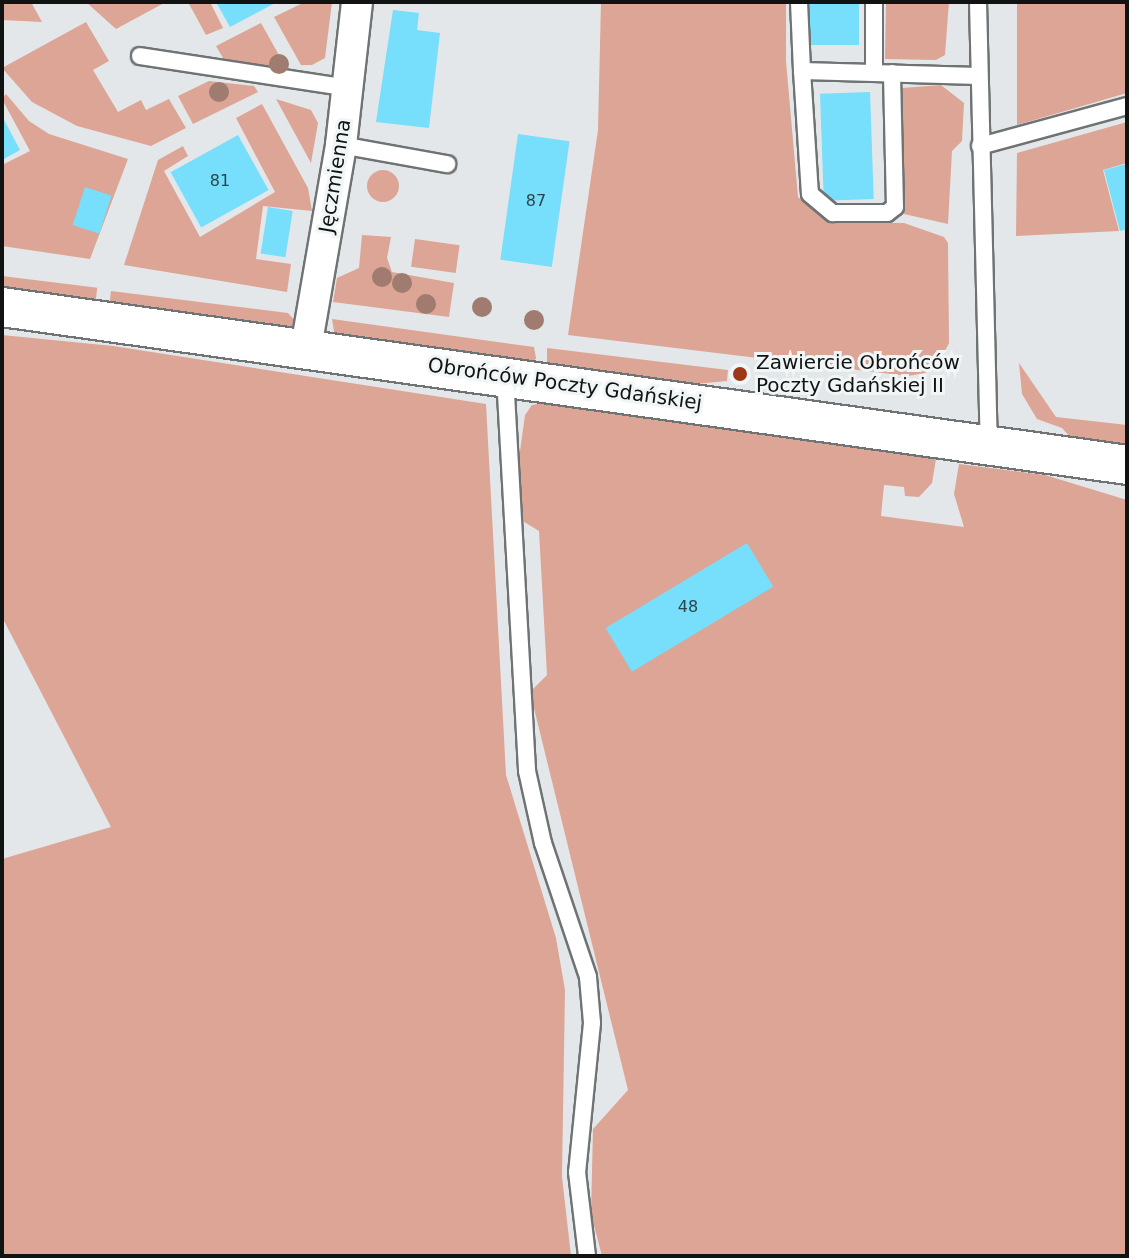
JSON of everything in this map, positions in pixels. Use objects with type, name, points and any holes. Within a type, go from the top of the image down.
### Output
[{"type":"street","name":"Jęczmienna","points":[[306,348],[341,145],[357,2]]},
{"type":"street","name":"Obrońców Poczty Gdańskiej","points":[[2,307],[505,375],[1127,465]]},
{"type":"lane","points":[[799,2],[810,194],[833,213],[887,213],[895,207],[892,73]]},
{"type":"lane","points":[[874,2],[874,73]]},
{"type":"lane","points":[[978,2],[989,445]]},
{"type":"lane","points":[[140,56],[349,88]]},
{"type":"lane","points":[[802,71],[979,76]]},
{"type":"lane","points":[[980,146],[1127,106]]},
{"type":"lane","points":[[341,145],[447,164]]},
{"type":"lane","points":[[505,375],[527,771],[533,808],[588,977],[592,1023],[577,1172],[587,1256]]},
{"type":"shaded area","points":[[2,2],[31,2],[42,22],[2,20]]},
{"type":"shaded area","points":[[86,2],[166,2],[116,29]]},
{"type":"shaded area","points":[[188,2],[210,2],[223,28],[206,35]]},
{"type":"shaded area","points":[[305,2],[332,2],[325,58],[312,65],[301,65],[274,17]]},
{"type":"shaded area","points":[[601,2],[786,2],[786,61],[798,197],[827,222],[904,223],[944,237],[948,243],[949,343],[940,361],[925,373],[908,376],[568,335],[598,130]]},
{"type":"shaded area","points":[[886,2],[949,2],[945,55],[936,60],[885,59]]},
{"type":"shaded area","points":[[1017,2],[1127,2],[1127,93],[1017,125]]},
{"type":"shaded area","points":[[86,22],[109,61],[93,70],[118,112],[141,100],[146,110],[169,99],[186,128],[151,146],[77,126],[32,102],[2,68]]},
{"type":"shaded area","points":[[261,23],[289,73],[226,63],[216,46]]},
{"type":"shaded area","points":[[209,81],[254,86],[258,92],[193,124],[178,96]]},
{"type":"shaded area","points":[[941,85],[964,103],[962,141],[952,151],[948,224],[904,214],[902,88]]},
{"type":"shaded area","points":[[6,94],[29,121],[49,134],[128,159],[90,259],[2,246],[2,165],[30,151],[2,99]]},
{"type":"shaded area","points":[[276,99],[311,110],[318,123],[311,163]]},
{"type":"shaded area","points":[[262,104],[308,188],[312,211],[263,206],[256,259],[291,264],[287,292],[124,265],[158,160],[183,146],[188,156],[164,171],[200,237],[275,192],[236,118]]},
{"type":"shaded area","points":[[1127,122],[1127,163],[1103,170],[1119,231],[1016,236],[1017,153]]},
{"type":"shaded area","points":[[383,170],[394,175],[399,186],[394,197],[383,202],[372,197],[367,186],[372,175]]},
{"type":"shaded area","points":[[362,235],[391,237],[387,258],[392,272],[454,283],[449,317],[333,302],[337,278],[359,268]]},
{"type":"shaded area","points":[[415,239],[460,245],[456,273],[411,267]]},
{"type":"shaded area","points":[[2,276],[97,288],[95,304],[2,292]]},
{"type":"shaded area","points":[[111,291],[288,313],[297,323],[285,331],[109,308]]},
{"type":"shaded area","points":[[332,319],[534,347],[536,358],[532,365],[335,337]]},
{"type":"shaded area","points":[[2,335],[113,346],[486,404],[506,775],[556,938],[565,990],[562,1177],[571,1256],[2,1256],[2,859],[111,827],[2,617]]},
{"type":"shaded area","points":[[547,348],[728,370],[727,381],[684,385],[547,368]]},
{"type":"shaded area","points":[[1019,363],[1056,417],[1127,425],[1127,447],[1072,439],[1062,428],[1037,419],[1022,394]]},
{"type":"shaded area","points":[[543,403],[936,459],[932,483],[919,497],[905,496],[904,487],[884,485],[881,516],[964,527],[954,494],[959,464],[1045,475],[1127,500],[1127,1256],[602,1256],[591,1214],[593,1129],[628,1090],[530,692],[547,675],[539,531],[521,520],[519,458],[525,415],[532,405]]},
{"type":"building","points":[[216,2],[277,2],[230,27]]},
{"type":"building","points":[[809,2],[859,2],[859,45],[809,45]]},
{"type":"building","points":[[393,10],[419,13],[417,30],[440,33],[429,128],[376,122]]},
{"type":"building","points":[[870,92],[874,199],[824,201],[820,94]]},
{"type":"building","points":[[2,116],[20,150],[2,160]]},
{"type":"building","points":[[518,134],[569,141],[552,267],[500,260]]},
{"type":"building","points":[[238,135],[269,190],[201,227],[171,172]]},
{"type":"building","points":[[1127,164],[1127,229],[1120,231],[1104,170]]},
{"type":"building","points":[[85,187],[112,196],[99,234],[73,225]]},
{"type":"building","points":[[268,207],[293,211],[285,257],[261,253]]},
{"type":"building","points":[[747,543],[773,587],[632,672],[606,628]]},
{"type":"place","name":"Zawiercie Obrońców Poczty Gdańskiej II","points":[[740,374]]}]
